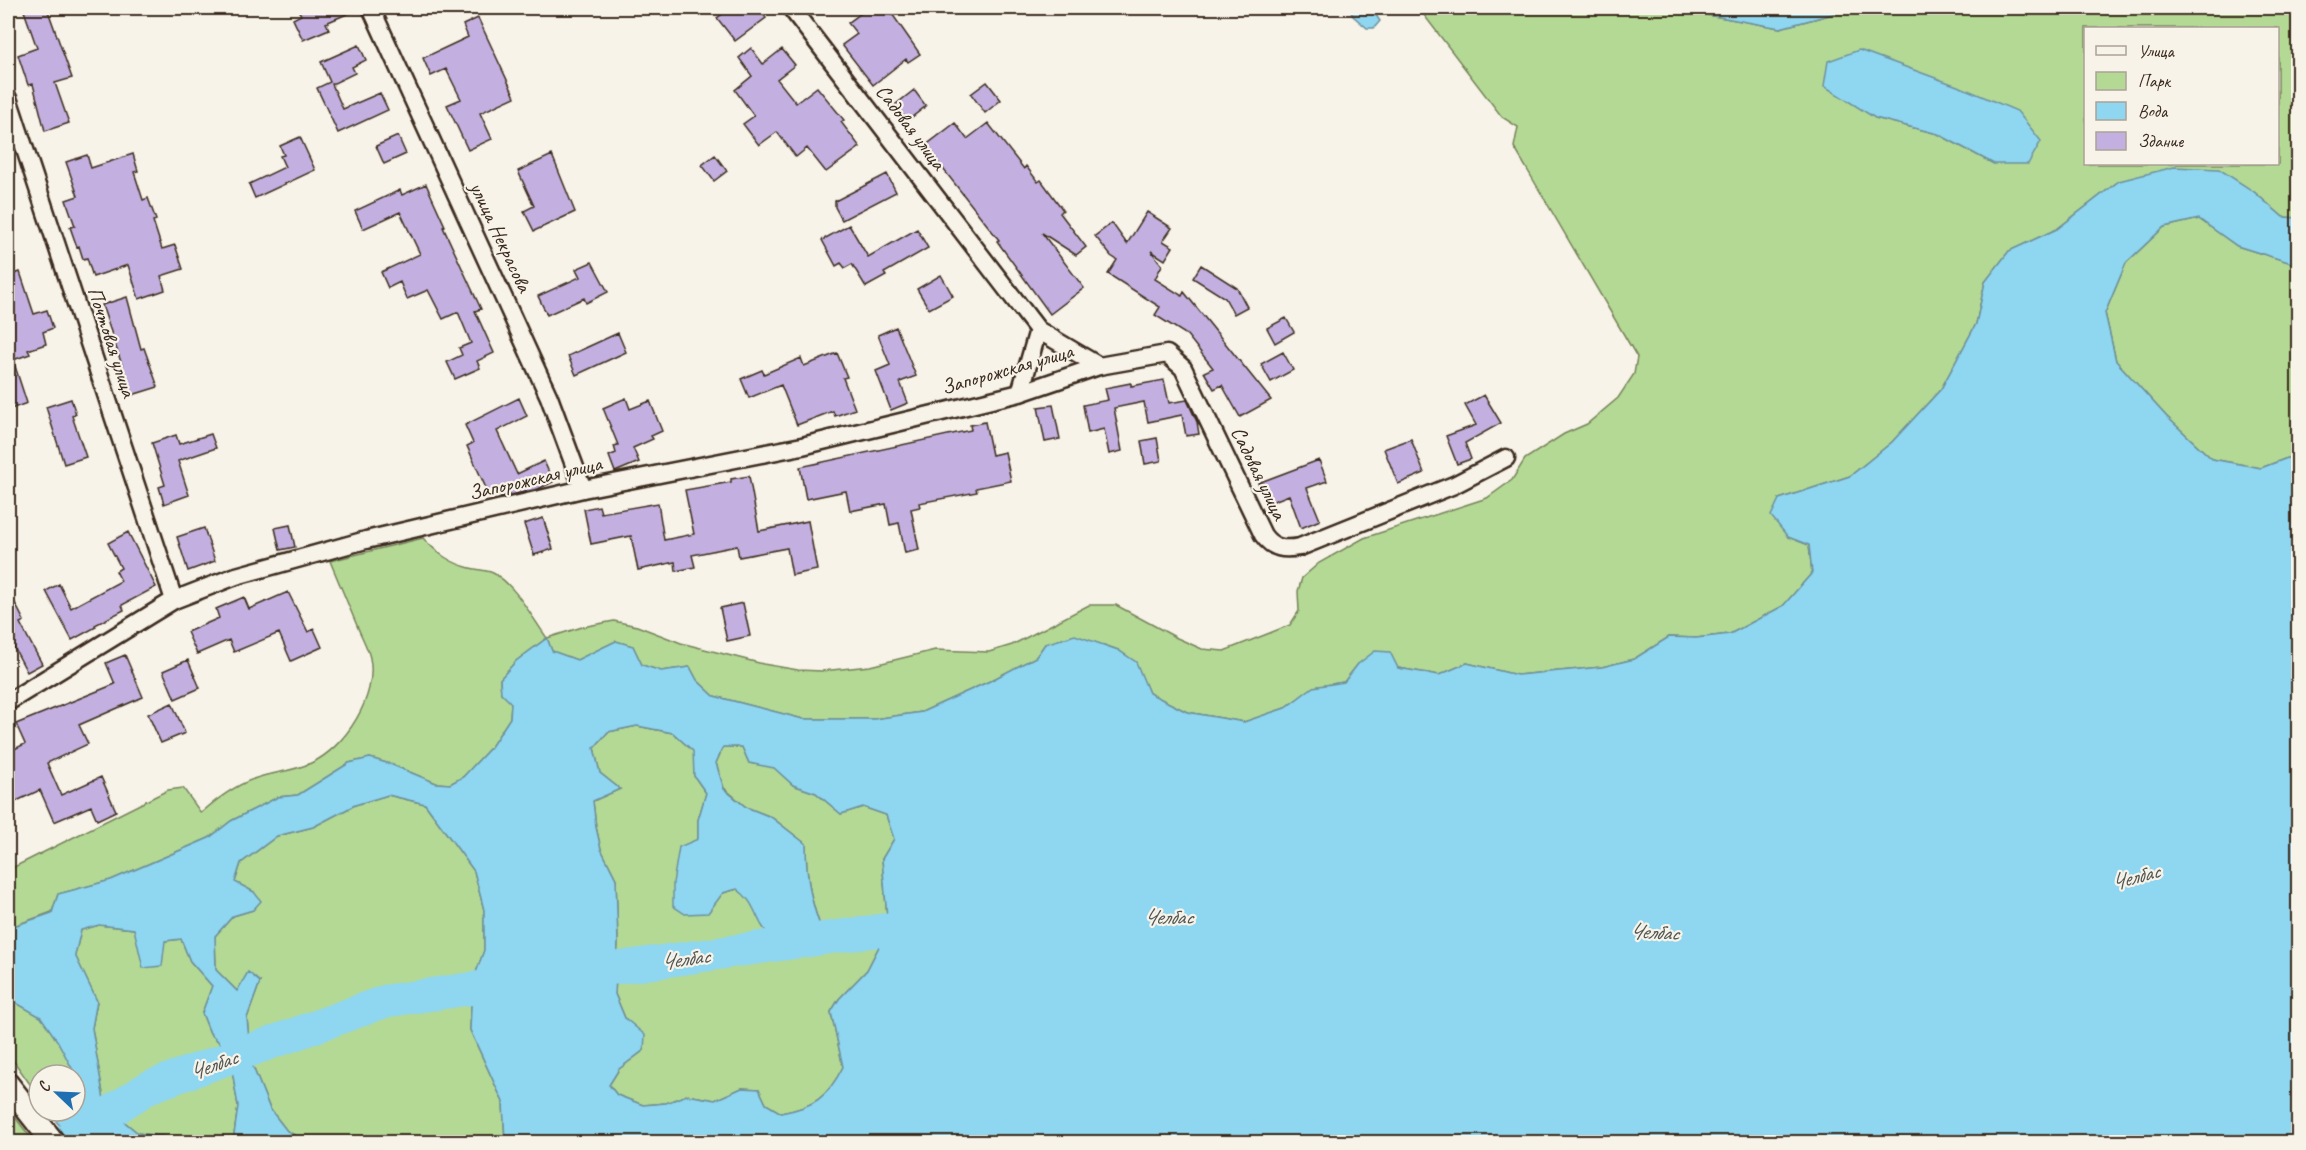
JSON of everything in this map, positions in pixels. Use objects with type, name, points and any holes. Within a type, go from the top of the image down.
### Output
[{"type":"main road","points":[[8,1085],[53,1143]]},
{"type":"street","name":"улица Некрасова","points":[[371,8],[549,397],[583,489]]},
{"type":"street","name":"Садовая улица","points":[[791,8],[1038,330],[1099,366],[1167,354],[1176,360],[1183,368],[1269,544],[1287,549],[1311,542],[1454,485],[1506,458]]},
{"type":"street","name":"Почтовая улица","points":[[8,98],[174,600]]},
{"type":"street","points":[[1020,393],[1038,330]]},
{"type":"street","name":"Запорожская улица","points":[[8,702],[174,600],[236,576],[366,540],[583,489],[802,446],[1020,393],[1099,366]]},
{"type":"green space","points":[[1415,8],[1692,8],[1708,15],[1780,28],[1833,14],[1842,8],[2298,8],[2298,218],[2283,217],[2253,191],[2119,181],[2057,229],[2009,251],[1985,282],[1976,324],[1941,389],[1892,442],[1850,476],[1779,499],[1788,537],[1809,545],[1812,573],[1783,606],[1730,634],[1696,638],[1669,637],[1634,659],[1602,667],[1517,675],[1467,663],[1439,675],[1358,664],[1344,682],[1314,687],[1285,708],[1244,722],[1187,712],[1149,693],[1135,662],[1118,650],[1104,645],[1045,644],[1036,657],[922,712],[874,719],[803,719],[714,696],[697,680],[690,667],[661,671],[642,665],[633,646],[616,641],[577,660],[552,651],[547,638],[582,627],[614,621],[637,626],[681,643],[763,664],[798,670],[822,671],[870,666],[935,650],[989,652],[1012,645],[1089,605],[1116,605],[1202,649],[1224,651],[1290,625],[1299,611],[1298,591],[1302,578],[1319,563],[1364,538],[1487,498],[1512,480],[1525,459],[1564,434],[1587,424],[1618,398],[1634,374],[1637,357],[1514,147],[1518,127],[1502,117],[1424,15]],"holes":[[[1859,51],[1900,66],[1994,164],[1938,134],[1875,118]]]},
{"type":"green space","points":[[2199,219],[2237,246],[2298,265],[2298,454],[2261,468],[2212,459],[2166,416],[2116,361],[2105,313],[2126,263],[2164,227]]},
{"type":"green space","points":[[423,538],[450,560],[463,566],[493,573],[501,578],[523,602],[547,638],[516,661],[500,679],[501,693],[511,702],[510,718],[491,747],[463,777],[450,784],[436,783],[370,758],[349,763],[298,795],[278,797],[231,821],[209,838],[111,880],[58,894],[52,912],[8,928],[8,870],[168,790],[183,788],[201,813],[222,796],[246,782],[311,763],[336,746],[347,733],[364,704],[371,673],[370,658],[366,647],[330,561]]},
{"type":"green space","points":[[637,726],[673,733],[694,752],[694,776],[706,793],[698,820],[698,839],[723,893],[737,889],[749,898],[763,927],[779,944],[824,936],[810,891],[806,844],[771,817],[746,807],[724,788],[716,763],[723,747],[742,747],[749,763],[774,767],[793,785],[816,793],[841,814],[863,807],[886,815],[894,839],[882,859],[888,929],[867,970],[839,999],[831,1012],[843,1067],[825,1094],[811,1104],[781,1113],[766,1104],[759,1089],[742,1088],[715,1100],[687,1095],[666,1103],[643,1105],[617,1095],[609,1085],[619,1069],[644,1050],[625,1018],[615,994],[618,942],[616,879],[601,849],[593,801],[620,789],[600,773],[594,748],[608,732]]},
{"type":"green space","points":[[388,795],[425,804],[474,871],[484,910],[484,951],[472,984],[470,1030],[503,1102],[505,1142],[307,1142],[287,1131],[270,1109],[251,1062],[247,1018],[260,982],[237,991],[216,970],[215,936],[233,916],[253,910],[254,892],[235,882],[241,863],[277,836],[313,827],[355,805]]},
{"type":"green space","points":[[99,925],[134,929],[165,941],[181,939],[190,961],[212,986],[202,1013],[210,1033],[229,1052],[238,1106],[233,1142],[172,1142],[166,1137],[138,1133],[105,1106],[92,1028],[97,1001],[75,955],[81,930]]},
{"type":"green space","points":[[8,993],[18,1004],[41,1017],[58,1041],[69,1063],[27,1063],[27,1080],[8,1053]]},
{"type":"green space","points":[[8,1108],[34,1142],[8,1142]]},
{"type":"water","points":[[1349,8],[1371,8],[1380,21],[1374,28],[1367,28],[1353,16]]},
{"type":"water","points":[[1692,8],[1842,8],[1833,14],[1780,28],[1708,15]]},
{"type":"water","points":[[1859,50],[1963,88],[2017,111],[2041,141],[2028,164],[1994,164],[1938,134],[1875,118],[1824,86],[1828,61]]},
{"type":"water","points":[[2174,167],[2219,169],[2253,191],[2283,217],[2298,218],[2298,265],[2237,246],[2199,219],[2164,227],[2126,263],[2105,313],[2116,361],[2166,416],[2212,459],[2261,468],[2298,454],[2298,1142],[505,1142],[503,1102],[470,1030],[472,984],[484,950],[484,910],[474,871],[425,804],[388,795],[355,805],[313,827],[277,836],[241,863],[235,882],[254,892],[261,901],[253,910],[233,916],[215,936],[216,970],[237,991],[248,972],[260,982],[247,1018],[251,1062],[270,1109],[287,1131],[307,1142],[233,1142],[238,1106],[229,1052],[210,1033],[202,1013],[212,986],[190,961],[181,939],[165,941],[162,966],[143,968],[134,929],[99,925],[81,930],[75,955],[97,1001],[92,1028],[105,1106],[138,1133],[166,1137],[172,1142],[74,1142],[58,1123],[87,1123],[87,1063],[69,1063],[41,1017],[18,1004],[8,993],[8,928],[52,913],[58,894],[111,880],[209,838],[231,821],[278,797],[298,795],[349,763],[370,758],[436,783],[450,784],[463,777],[491,747],[510,718],[511,703],[501,693],[500,679],[516,661],[547,638],[552,651],[577,660],[616,641],[633,646],[642,665],[661,671],[690,667],[697,680],[714,696],[803,719],[874,719],[922,712],[1036,657],[1045,644],[1075,635],[1118,650],[1136,662],[1149,693],[1187,712],[1244,722],[1285,708],[1313,687],[1344,682],[1358,664],[1375,651],[1390,652],[1398,668],[1439,675],[1467,663],[1517,675],[1602,667],[1634,659],[1669,637],[1696,638],[1730,634],[1783,606],[1812,573],[1809,545],[1788,537],[1771,516],[1779,499],[1850,476],[1892,442],[1941,389],[1976,324],[1985,282],[2009,251],[2057,229],[2119,181]],"holes":[[[637,726],[673,733],[693,751],[694,776],[706,793],[698,820],[698,839],[679,847],[673,883],[673,906],[685,914],[708,913],[723,893],[737,889],[749,901],[766,932],[785,947],[818,952],[824,936],[810,891],[806,844],[771,817],[746,807],[724,789],[716,763],[723,747],[742,747],[749,763],[774,768],[793,785],[816,793],[841,814],[863,807],[886,815],[894,839],[882,859],[888,929],[867,970],[839,999],[831,1012],[843,1067],[825,1094],[802,1108],[781,1113],[766,1104],[759,1089],[742,1088],[715,1100],[687,1095],[666,1103],[643,1105],[617,1095],[609,1085],[619,1069],[644,1050],[645,1035],[625,1018],[615,994],[618,943],[616,879],[601,849],[593,801],[620,789],[600,773],[594,748],[608,732]]]},
{"type":"building","points":[[23,8],[47,8],[72,78],[55,83],[69,123],[45,131],[33,84],[28,85],[18,55],[37,48]]},
{"type":"building","points":[[297,8],[361,8],[326,23],[329,29],[303,40],[293,19],[301,15]]},
{"type":"building","points":[[731,8],[759,8],[766,18],[735,41],[717,18]]},
{"type":"building","points":[[868,8],[888,8],[920,54],[908,62],[906,59],[873,85],[842,45],[857,34],[848,23]]},
{"type":"building","points":[[478,18],[515,97],[480,113],[492,139],[468,150],[447,105],[461,99],[446,69],[431,76],[423,58],[468,37],[463,25]]},
{"type":"building","points":[[359,45],[366,60],[352,67],[355,73],[332,84],[343,109],[380,93],[388,110],[338,133],[317,88],[330,82],[321,62]]},
{"type":"building","points":[[751,48],[763,64],[782,49],[795,65],[777,79],[796,103],[817,87],[844,120],[841,122],[860,147],[826,172],[807,148],[796,157],[777,132],[759,145],[743,124],[754,116],[735,90],[752,76],[739,58]]},
{"type":"building","points":[[987,82],[1001,100],[985,113],[971,94]]},
{"type":"building","points":[[914,90],[926,106],[907,121],[895,105]]},
{"type":"building","points":[[955,123],[967,139],[988,123],[1024,169],[1026,166],[1038,182],[1041,180],[1063,210],[1060,213],[1086,247],[1076,255],[1042,233],[1084,288],[1050,314],[997,241],[999,240],[925,146]]},
{"type":"building","points":[[398,136],[406,154],[384,164],[376,146]]},
{"type":"building","points":[[300,137],[315,170],[255,198],[249,184],[285,167],[280,156],[284,155],[280,146]]},
{"type":"building","points":[[133,154],[138,171],[134,172],[143,200],[148,198],[156,220],[153,221],[162,249],[175,245],[183,269],[161,276],[165,290],[139,299],[128,265],[93,277],[87,258],[83,259],[79,246],[77,247],[70,227],[75,226],[66,200],[78,196],[66,162],[87,155],[91,168]]},
{"type":"building","points":[[552,155],[575,212],[534,231],[524,211],[534,206],[518,171]]},
{"type":"building","points":[[715,155],[727,171],[714,181],[702,165]]},
{"type":"building","points":[[887,174],[896,192],[842,220],[835,207],[835,201]]},
{"type":"building","points":[[426,184],[481,309],[475,311],[494,353],[477,361],[480,368],[455,379],[447,362],[462,355],[459,348],[471,343],[458,312],[443,319],[428,290],[407,299],[400,282],[388,288],[381,272],[420,254],[400,212],[363,229],[355,211],[400,190],[402,195]]},
{"type":"building","points":[[1147,212],[1172,228],[1163,241],[1173,247],[1165,260],[1151,251],[1162,265],[1155,279],[1182,296],[1184,292],[1271,400],[1240,417],[1222,385],[1214,389],[1204,372],[1213,368],[1187,335],[1155,315],[1160,307],[1108,274],[1117,260],[1095,236],[1112,223],[1127,244]]},
{"type":"building","points":[[849,225],[868,257],[917,229],[928,248],[884,273],[886,276],[866,287],[852,264],[845,268],[841,263],[836,266],[822,240]]},
{"type":"building","points":[[592,262],[608,292],[586,303],[584,298],[547,315],[538,296],[580,277],[576,269]]},
{"type":"building","points":[[1201,265],[1237,288],[1247,307],[1234,314],[1225,298],[1193,278]]},
{"type":"building","points":[[20,272],[34,314],[47,310],[53,328],[43,332],[46,344],[28,350],[30,354],[13,360],[27,403],[8,410],[8,276]]},
{"type":"building","points":[[941,275],[953,296],[929,309],[917,289]]},
{"type":"building","points":[[127,297],[141,349],[144,348],[158,387],[132,395],[102,305]]},
{"type":"building","points":[[1286,318],[1294,332],[1275,343],[1267,328]]},
{"type":"building","points":[[896,327],[916,376],[900,382],[908,403],[891,410],[876,371],[890,365],[878,335]]},
{"type":"building","points":[[618,333],[626,352],[576,375],[568,356]]},
{"type":"building","points":[[1283,352],[1293,370],[1271,382],[1261,364]]},
{"type":"building","points":[[837,353],[847,377],[843,378],[855,409],[835,416],[833,411],[797,425],[781,385],[749,398],[741,379],[762,370],[764,374],[801,358],[804,366]]},
{"type":"building","points":[[1164,380],[1169,403],[1187,400],[1197,422],[1199,434],[1186,436],[1182,415],[1148,422],[1144,402],[1114,408],[1122,451],[1109,454],[1104,429],[1088,433],[1083,405],[1108,400],[1105,388]]},
{"type":"building","points":[[1484,395],[1501,423],[1465,443],[1471,459],[1457,464],[1446,436],[1476,425],[1465,405]]},
{"type":"building","points":[[519,398],[527,416],[497,431],[517,474],[544,461],[553,482],[538,489],[501,497],[499,493],[490,497],[467,446],[473,443],[465,425]]},
{"type":"building","points":[[626,398],[630,409],[650,401],[662,431],[651,436],[653,439],[633,448],[639,462],[615,472],[609,456],[616,453],[614,446],[618,445],[603,408]]},
{"type":"building","points":[[71,399],[76,414],[72,416],[86,457],[64,464],[46,407]]},
{"type":"building","points":[[1053,405],[1060,439],[1045,442],[1038,407]]},
{"type":"building","points":[[985,422],[992,455],[1005,452],[1011,481],[976,488],[977,492],[919,503],[920,507],[911,509],[919,550],[905,553],[899,523],[890,525],[886,504],[850,511],[846,491],[806,499],[800,467],[971,430],[970,425]]},
{"type":"building","points":[[211,434],[216,448],[178,461],[189,495],[164,504],[159,487],[165,485],[152,443],[176,435],[179,444]]},
{"type":"building","points":[[1157,438],[1161,461],[1145,464],[1141,441]]},
{"type":"building","points":[[1411,439],[1424,473],[1398,484],[1384,449]]},
{"type":"building","points":[[1319,460],[1327,481],[1307,488],[1320,520],[1301,528],[1289,495],[1266,504],[1258,483]]},
{"type":"building","points":[[749,476],[759,531],[808,521],[817,570],[792,575],[787,548],[739,557],[737,546],[692,555],[695,567],[676,571],[675,562],[638,570],[631,536],[591,544],[584,509],[599,506],[601,513],[658,503],[664,540],[694,534],[685,490],[731,482],[731,479]]},
{"type":"building","points":[[543,518],[553,549],[534,555],[524,524]]},
{"type":"building","points":[[290,525],[295,547],[280,550],[275,528]]},
{"type":"building","points":[[204,528],[215,561],[188,571],[177,537]]},
{"type":"building","points":[[128,532],[156,587],[122,605],[124,610],[72,640],[46,591],[59,584],[71,608],[121,581],[116,571],[121,568],[108,543]]},
{"type":"building","points":[[8,589],[24,621],[20,623],[42,664],[27,672],[8,636]]},
{"type":"building","points":[[288,592],[308,632],[314,629],[322,647],[291,661],[279,633],[234,652],[229,640],[197,654],[187,632],[219,618],[216,609],[244,597],[249,609]]},
{"type":"building","points":[[743,603],[750,636],[727,641],[720,608]]},
{"type":"building","points":[[125,655],[143,697],[79,725],[88,744],[47,763],[61,795],[101,777],[116,811],[97,820],[91,806],[54,822],[40,790],[8,805],[8,752],[25,744],[16,724],[115,684],[106,663]]},
{"type":"building","points":[[188,660],[200,688],[175,699],[163,671]]},
{"type":"building","points":[[172,703],[185,733],[161,743],[148,714]]},
{"type":"waterway","name":"Челбас","points":[[573,974],[932,923]]},
{"type":"waterway","name":"Челбас","points":[[64,1142],[149,1087],[386,1001],[516,982]]}]
